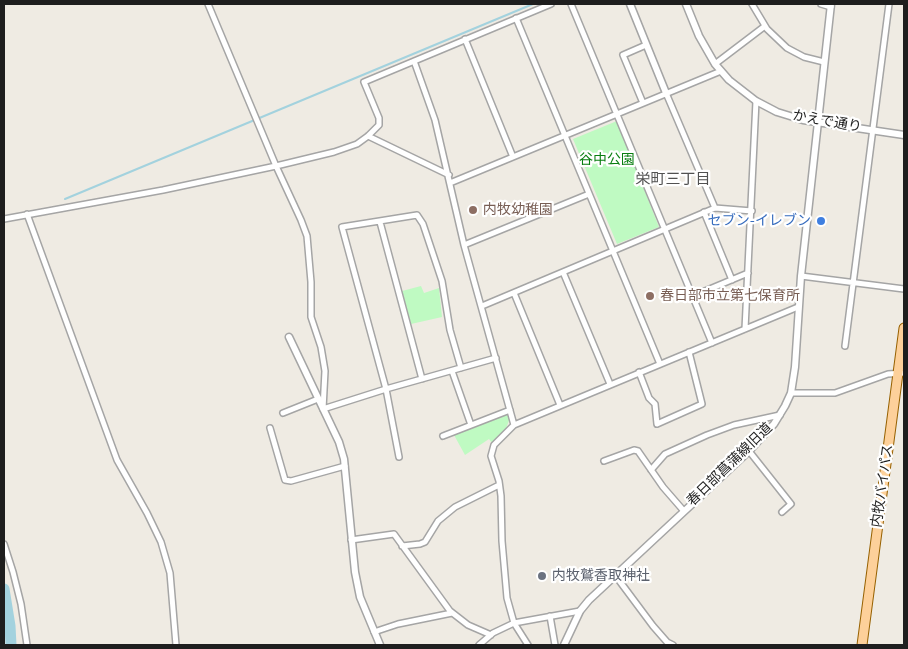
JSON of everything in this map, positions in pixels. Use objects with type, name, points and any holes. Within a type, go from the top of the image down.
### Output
[{"type":"main road","name":"内牧バイパス","points":[[862,645],[901,373],[904,328]]},
{"type":"street","points":[[208,4],[307,236],[311,282],[310,317],[321,348],[325,370],[323,409]]},
{"type":"street","points":[[4,219],[276,166],[334,152],[357,144],[378,125],[379,118],[364,82],[551,4]]},
{"type":"street","points":[[571,4],[618,113],[712,343]]},
{"type":"street","points":[[630,4],[715,208]]},
{"type":"street","name":"かえで通り","points":[[686,4],[699,36],[715,64],[736,86],[756,101],[790,116],[904,135]]},
{"type":"street","points":[[752,4],[765,26],[787,48],[824,62]]},
{"type":"street","points":[[821,4],[831,5]]},
{"type":"street","points":[[845,346],[889,4]]},
{"type":"street","name":"春日部菖蒲線旧道","points":[[564,645],[580,611],[598,591],[768,431],[780,415],[791,393],[795,367],[800,276],[831,5]]},
{"type":"street","points":[[516,18],[660,364]]},
{"type":"street","points":[[715,64],[765,26]]},
{"type":"street","points":[[465,39],[513,157]]},
{"type":"street","points":[[643,103],[623,55],[646,45]]},
{"type":"street","points":[[414,61],[435,120],[464,245],[514,425]]},
{"type":"street","points":[[450,183],[721,71]]},
{"type":"street","points":[[745,329],[756,101]]},
{"type":"street","points":[[368,136],[449,175]]},
{"type":"street","points":[[464,245],[590,194]]},
{"type":"street","points":[[482,306],[715,208],[752,211]]},
{"type":"street","points":[[704,212],[732,280]]},
{"type":"street","points":[[27,214],[117,460],[161,542],[170,573],[176,645]]},
{"type":"street","points":[[399,456],[386,389],[342,227],[417,215],[422,224],[442,282],[450,330],[461,368]]},
{"type":"street","points":[[380,222],[422,379]]},
{"type":"street","points":[[563,272],[610,384]]},
{"type":"street","points":[[693,296],[748,273]]},
{"type":"street","points":[[800,276],[904,289]]},
{"type":"street","points":[[514,292],[560,405]]},
{"type":"street","points":[[528,645],[514,623],[507,598],[499,485],[491,456],[491,450],[494,445],[514,425],[798,307]]},
{"type":"street","points":[[289,337],[339,442],[345,466],[350,540],[360,597],[380,645]]},
{"type":"street","points":[[639,372],[649,398],[655,404],[657,424],[702,404],[689,352]]},
{"type":"street","points":[[323,409],[496,358]]},
{"type":"street","points":[[452,370],[471,424]]},
{"type":"street","points":[[791,393],[834,393],[888,374],[901,373]]},
{"type":"street","points":[[283,413],[318,399]]},
{"type":"street","points":[[443,436],[510,410]]},
{"type":"street","points":[[651,470],[665,454],[707,435],[734,425],[780,415]]},
{"type":"street","points":[[270,428],[285,480],[290,481],[345,466]]},
{"type":"street","points":[[604,461],[634,450],[638,451],[683,510]]},
{"type":"street","points":[[748,450],[791,504],[782,512]]},
{"type":"street","points":[[402,546],[424,542],[438,521],[455,507],[499,485]]},
{"type":"street","points":[[350,540],[394,534],[438,598],[452,613],[468,625],[491,635]]},
{"type":"street","points":[[4,544],[21,604],[27,645]]},
{"type":"street","points":[[615,575],[653,626],[673,645]]},
{"type":"street","points":[[479,645],[491,635],[514,623],[580,611]]},
{"type":"street","points":[[374,632],[398,624],[452,613]]},
{"type":"street","points":[[550,616],[555,645]]},
{"type":"green space","name":"谷中公園","points":[[617,121],[659,227],[617,244],[573,139]]},
{"type":"green space","points":[[421,286],[424,293],[439,288],[442,317],[411,324],[402,291]]},
{"type":"green space","points":[[506,414],[510,418],[505,431],[492,443],[489,439],[465,455],[454,435]]},
{"type":"waterway","points":[[65,199],[533,4]]},
{"type":"waterway","points":[[4,589],[11,645]]},
{"type":"place","name":"内牧幼稚園","points":[[473,210]]},
{"type":"place","name":"セブン-イレブン","points":[[821,221]]},
{"type":"place","name":"春日部市立第七保育所","points":[[650,296]]},
{"type":"place","name":"内牧鷲香取神社","points":[[542,576]]},
{"type":"district","name":"栄町三丁目","points":[[673,180]]}]
